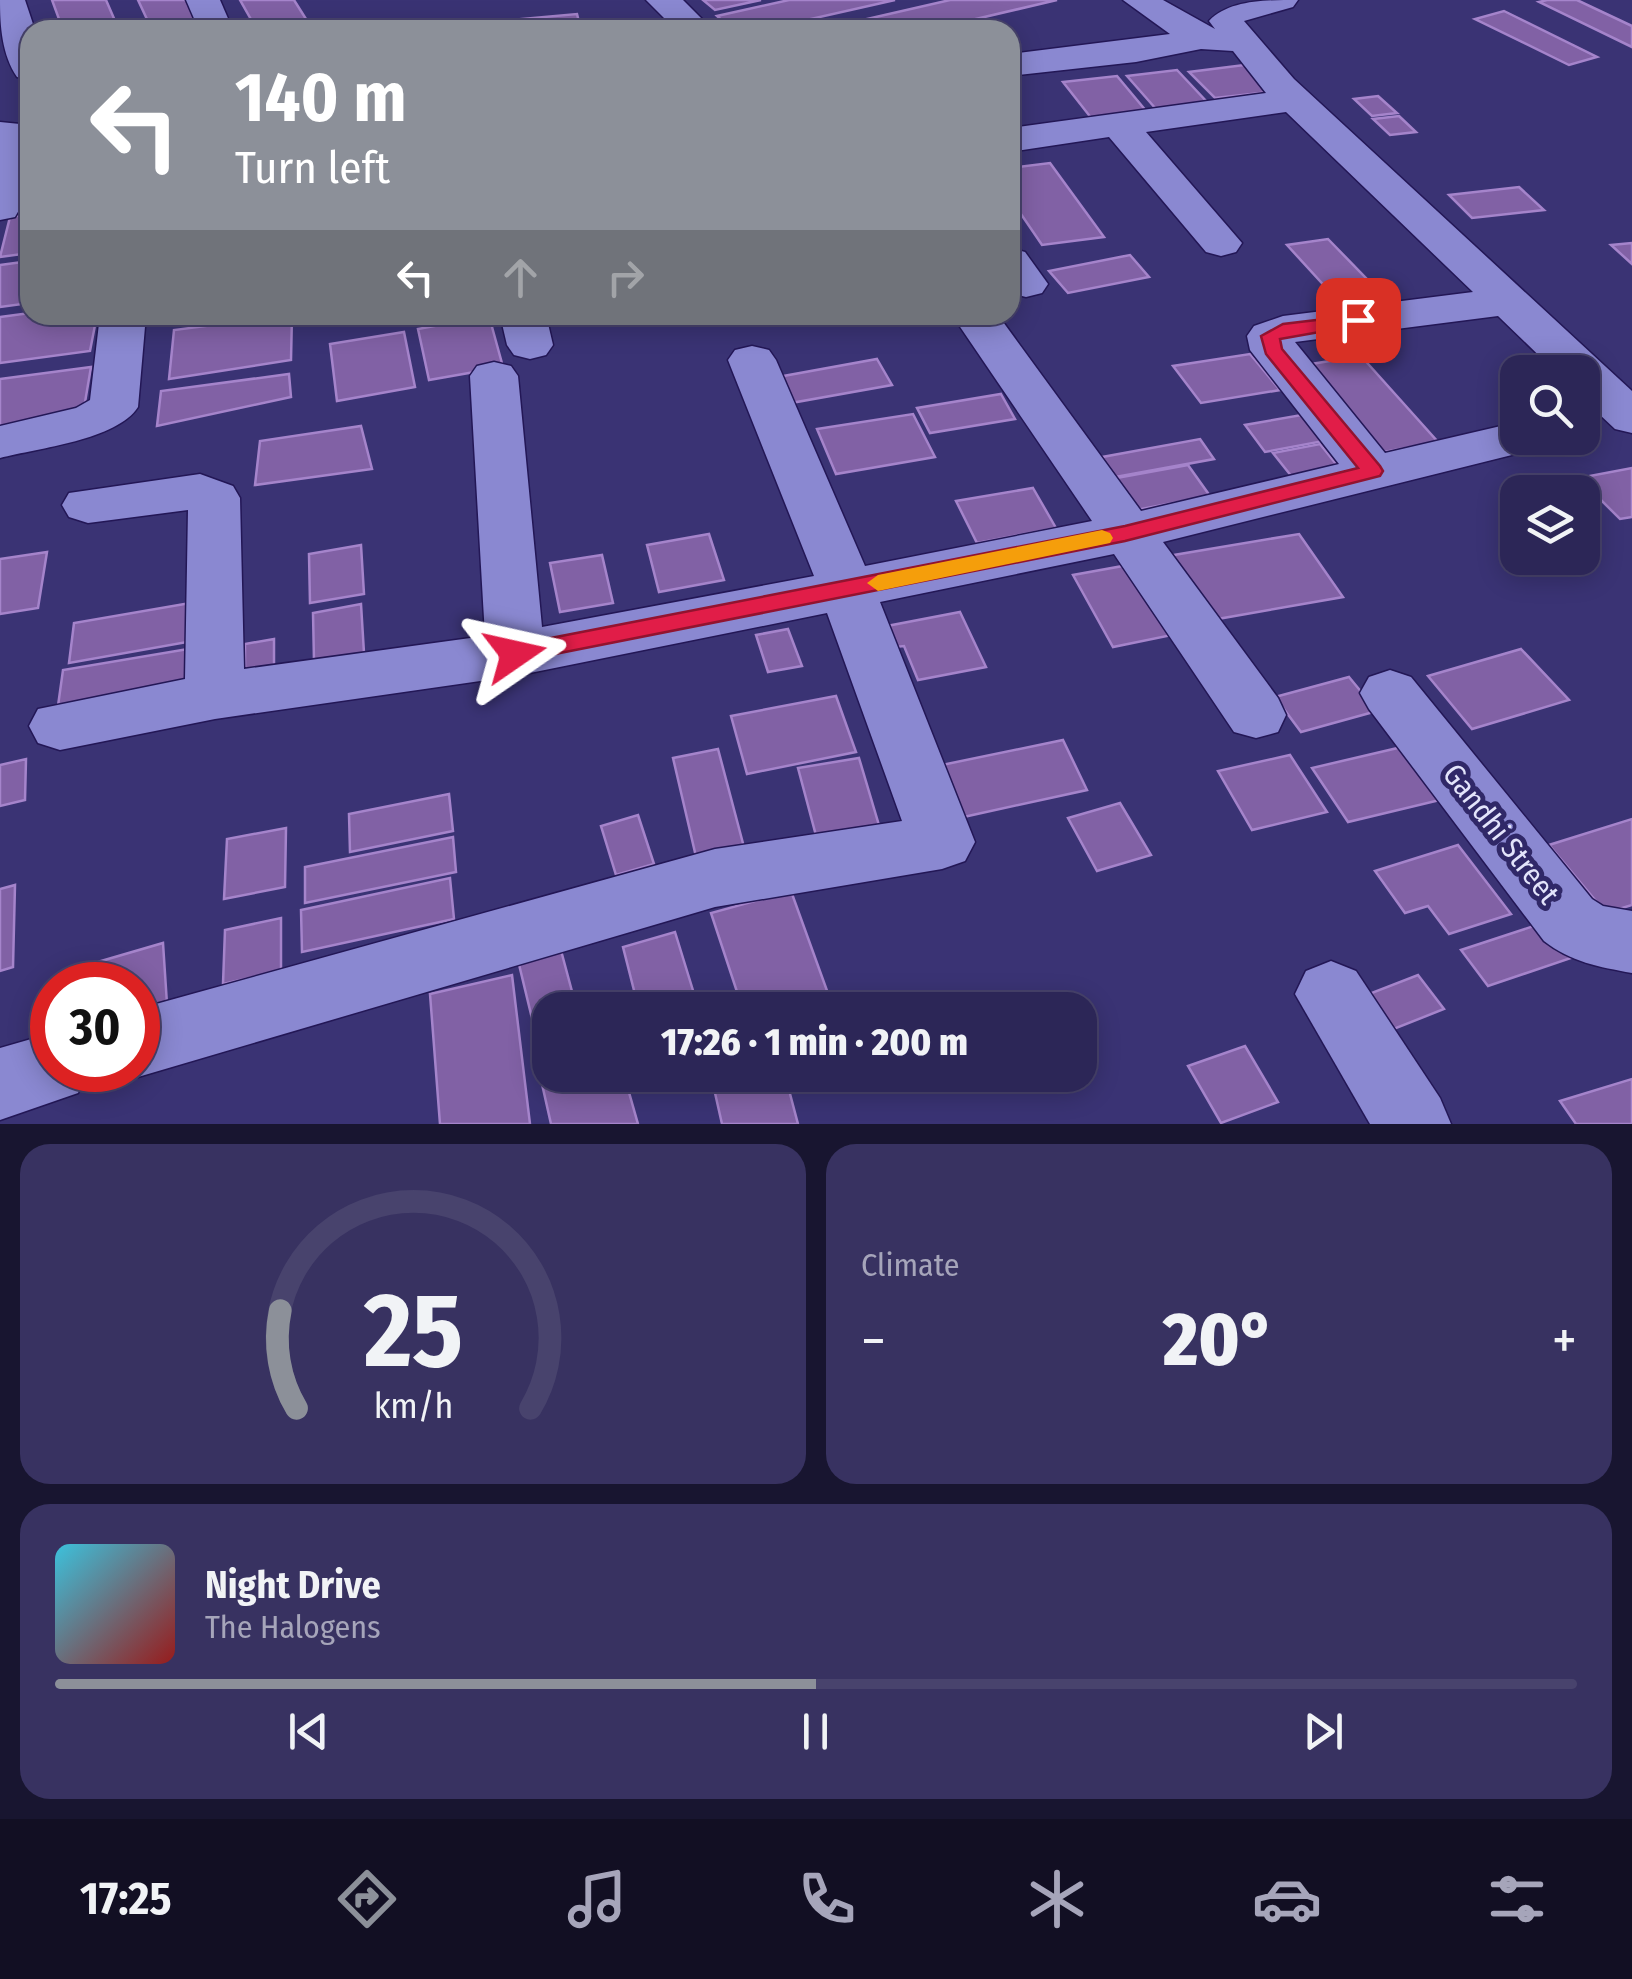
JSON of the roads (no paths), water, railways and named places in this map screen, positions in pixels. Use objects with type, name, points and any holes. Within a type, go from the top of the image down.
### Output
[{"type":"street","points":[[8,0],[20,37]]},
{"type":"street","points":[[663,0],[685,20]]},
{"type":"street","points":[[1140,0],[1220,40],[1294,100],[1510,300],[1614,418]]},
{"type":"street","points":[[1220,40],[1232,12],[1281,0]]},
{"type":"street","points":[[1020,64],[1220,40]]},
{"type":"street","points":[[1020,139],[1294,100]]},
{"type":"street","points":[[1119,124],[1221,244]]},
{"type":"street","points":[[0,208],[20,145]]},
{"type":"street","points":[[1372,471],[1273,350],[1270,336],[1283,330],[1510,300]]},
{"type":"street","points":[[0,442],[93,419],[114,407],[122,325]]},
{"type":"street","points":[[982,325],[1256,715]]},
{"type":"street","points":[[515,654],[516,345]]},
{"type":"street","points":[[160,1037],[714,878],[942,842],[847,590],[752,360]]},
{"type":"street","points":[[60,726],[215,696],[515,654],[847,590],[1125,533],[1500,442]]},
{"type":"street","points":[[88,504],[200,491],[214,498],[215,696]]},
{"type":"street","name":"Gandhi Street","points":[[1390,693],[1568,920],[1587,934],[1632,942]]},
{"type":"street","points":[[1331,994],[1413,1124]]},
{"type":"street","points":[[0,1084],[30,1075]]}]
